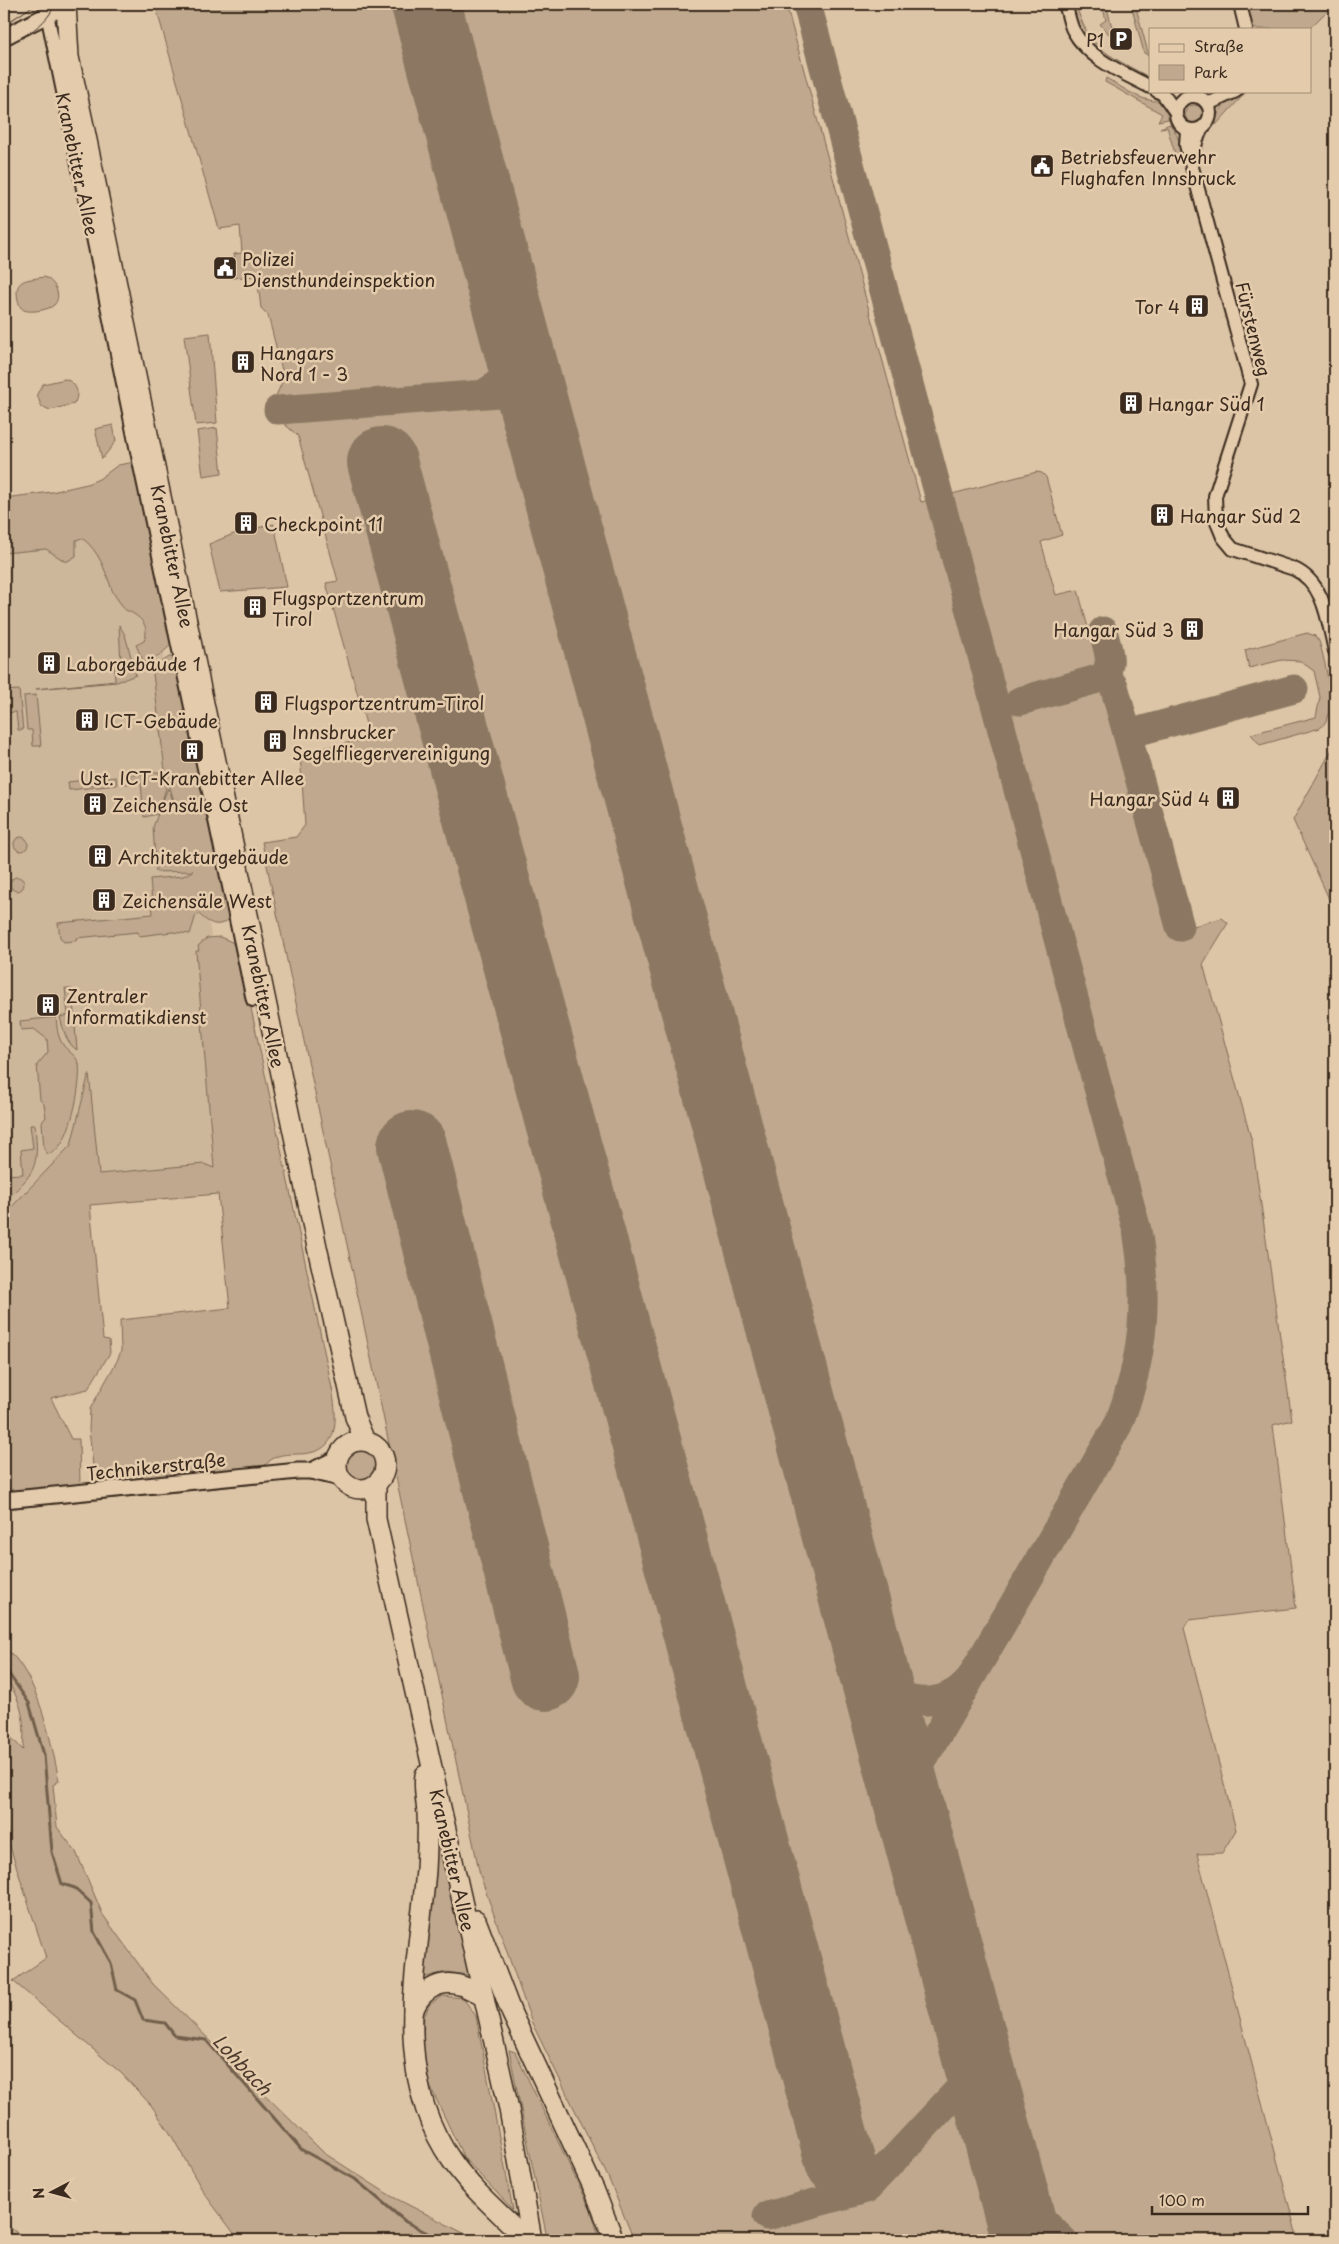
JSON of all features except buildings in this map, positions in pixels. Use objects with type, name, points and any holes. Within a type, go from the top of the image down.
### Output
[{"type":"main road","name":"Kranebitter Allee","points":[[70,4],[69,57],[275,1046],[355,1416],[350,1448]]},
{"type":"main road","points":[[374,1445],[384,1456],[384,1471],[376,1484],[367,1488],[357,1489],[351,1487],[340,1478],[338,1472],[350,1448],[374,1445]]},
{"type":"main road","name":"Kranebitter Allee","points":[[376,1484],[376,1519],[509,2109],[532,2240]]},
{"type":"main road","name":"Kranebitter Allee","points":[[357,1489],[376,1519]]},
{"type":"main road","points":[[428,1749],[424,1781],[427,1814],[426,1868],[412,1984],[416,2073],[426,2112],[450,2159],[470,2185],[527,2240]]},
{"type":"main road","points":[[461,1894],[481,1929],[512,2014],[594,2189],[614,2240]]},
{"type":"main road","points":[[412,2016],[417,2000],[421,1995],[439,1986],[459,1985],[484,1997]]},
{"type":"street","points":[[4,37],[46,9],[70,4]]},
{"type":"street","points":[[1065,4],[1072,29],[1083,46],[1097,59],[1149,86]]},
{"type":"street","points":[[1240,4],[1246,28]]},
{"type":"street","name":"Kranebitter Allee","points":[[46,9],[138,462],[253,1000]]},
{"type":"street","points":[[1160,92],[1176,111],[1178,123],[1187,130],[1192,131],[1202,128]]},
{"type":"street","points":[[1208,104],[1234,92]]},
{"type":"street","points":[[1176,111],[1180,102],[1188,96],[1200,97],[1208,104],[1209,120],[1197,138],[1191,161]]},
{"type":"street","name":"Fürstenweg","points":[[1187,130],[1186,145],[1251,384],[1215,496],[1216,520],[1223,537],[1233,549],[1294,570],[1308,578],[1319,592],[1335,651]]},
{"type":"street","name":"Technikerstraße","points":[[311,1471],[350,1448]]},
{"type":"street","name":"Technikerstraße","points":[[4,1500],[311,1471],[340,1478]]},
{"type":"shaded area","points":[[72,488],[163,656],[211,935],[229,1183],[88,1189],[4,1242],[4,498]]},
{"type":"green space","points":[[155,4],[786,4],[921,502],[1037,472],[1042,473],[1046,477],[1062,535],[1041,542],[1056,595],[1078,590],[1169,933],[1222,918],[1228,923],[1203,964],[1252,1142],[1292,1420],[1273,1425],[1296,1608],[1189,1620],[1184,1628],[1236,1830],[1222,1853],[1197,1854],[1298,2240],[634,2240],[608,2177],[532,2023],[480,1875],[262,842],[296,837],[305,825],[300,753],[370,738],[326,583],[338,581],[298,436],[281,421],[275,398],[284,378],[268,315],[261,308],[257,276],[232,278],[230,260],[235,260],[234,254],[242,253],[240,226],[219,229]]},
{"type":"green space","points":[[1071,4],[1076,4],[1086,30],[1093,40],[1120,62],[1145,75],[1143,79],[1106,58],[1089,42],[1076,20]]},
{"type":"green space","points":[[1102,4],[1106,4],[1114,35],[1109,34],[1100,24],[1106,20]]},
{"type":"green space","points":[[1131,4],[1135,4],[1149,56],[1144,53]]},
{"type":"green space","points":[[1247,4],[1334,4],[1310,28],[1253,28]]},
{"type":"green space","points":[[1106,78],[1139,97],[1161,101],[1169,119],[1158,121],[1162,114],[1105,82]]},
{"type":"green space","points":[[1242,92],[1246,92],[1216,125],[1218,114],[1228,101]]},
{"type":"green space","points":[[1194,105],[1200,108],[1203,114],[1200,120],[1194,123],[1188,120],[1185,114],[1188,108]]},
{"type":"green space","points":[[1170,124],[1180,147],[1177,160],[1167,127],[1160,128]]},
{"type":"green space","points":[[44,277],[54,285],[58,297],[57,301],[52,307],[44,310],[27,311],[23,309],[19,304],[17,293],[20,284],[23,281]]},
{"type":"green space","points":[[210,333],[217,423],[196,425],[184,336]]},
{"type":"green space","points":[[65,379],[75,386],[77,396],[74,404],[50,410],[41,406],[37,394],[43,384]]},
{"type":"green space","points":[[113,425],[116,441],[102,459],[95,429]]},
{"type":"green space","points":[[217,428],[222,473],[203,476],[197,431]]},
{"type":"green space","points":[[135,462],[172,644],[160,655],[144,663],[136,645],[144,641],[146,628],[136,616],[124,609],[113,592],[97,554],[82,538],[76,540],[76,556],[66,562],[46,549],[4,553],[4,498],[52,492],[87,484],[99,479],[118,465]]},
{"type":"green space","points":[[274,524],[287,587],[220,592],[209,544],[236,533]]},
{"type":"green space","points":[[119,625],[125,635],[136,675],[117,682],[36,689],[115,681],[114,664],[121,663]]},
{"type":"green space","points":[[1307,633],[1315,636],[1319,641],[1327,674],[1330,700],[1326,722],[1320,728],[1260,745],[1251,734],[1316,717],[1320,697],[1314,671],[1300,661],[1282,660],[1249,668],[1245,650]]},
{"type":"green space","points":[[169,657],[175,657],[230,918],[222,923],[214,924],[199,914],[196,915],[190,934],[172,932],[139,936],[138,932],[76,938],[76,941],[64,942],[60,937],[58,923],[153,914],[150,879],[183,876],[193,871],[156,872],[153,827],[158,814],[144,817],[141,783],[123,784],[123,776],[160,772],[166,788],[161,805],[168,788],[175,805],[165,770],[153,674],[156,666]]},
{"type":"green space","points":[[19,690],[23,730],[18,730],[16,712],[4,713],[4,691]]},
{"type":"green space","points":[[36,695],[41,746],[33,746],[32,730],[27,730],[24,696]]},
{"type":"green space","points":[[1335,744],[1335,912],[1293,820]]},
{"type":"green space","points":[[116,777],[117,785],[69,790],[68,782],[85,780],[86,785],[99,784],[99,779]]},
{"type":"green space","points":[[18,837],[24,837],[28,844],[24,851],[18,851],[14,847],[14,841]]},
{"type":"green space","points":[[14,877],[20,877],[24,884],[20,891],[14,891],[10,887],[10,881]]},
{"type":"green space","points":[[220,937],[232,942],[239,952],[332,1388],[335,1418],[332,1437],[320,1450],[276,1457],[262,1467],[95,1483],[89,1430],[90,1409],[121,1351],[120,1320],[230,1308],[218,1194],[90,1205],[103,1339],[109,1340],[110,1353],[88,1389],[51,1398],[71,1439],[79,1439],[80,1485],[4,1492],[4,1215],[71,1145],[89,1073],[99,1174],[204,1164],[214,1168],[196,951],[199,951],[198,946],[207,938]]},
{"type":"green space","points":[[65,988],[72,989],[77,1050],[68,1040],[60,1017],[68,1015]]},
{"type":"green space","points":[[56,1017],[60,1040],[78,1061],[79,1085],[73,1115],[63,1141],[56,1150],[48,1154],[44,1149],[42,1122],[46,1117],[44,1104],[40,1100],[37,1065],[48,1052],[47,1039],[34,1029],[21,1030],[20,1021]]},
{"type":"green space","points":[[30,1125],[35,1125],[36,1151],[33,1168],[29,1176],[4,1202],[4,1175],[23,1174],[21,1150],[33,1148]]},
{"type":"green space","points":[[361,1448],[368,1449],[373,1453],[377,1458],[377,1472],[373,1477],[368,1481],[361,1482],[354,1481],[349,1477],[345,1472],[344,1465],[345,1458],[349,1453],[354,1449]]},
{"type":"green space","points":[[267,1481],[266,1483],[4,1509],[4,1506]]},
{"type":"green space","points":[[4,1647],[26,1673],[47,1727],[59,1781],[53,1785],[57,1827],[76,1852],[103,1915],[153,1984],[324,2153],[391,2196],[477,2240],[239,2240],[204,2193],[170,2133],[151,2105],[121,2073],[13,1981],[46,1958],[11,1850],[4,1815],[4,1730],[23,1750],[24,1735],[20,1706],[11,1687],[4,1680]]},
{"type":"green space","points":[[433,1830],[437,1830],[469,1975],[446,1972],[422,1978]]},
{"type":"green space","points":[[442,1996],[463,1998],[476,2016],[513,2210],[464,2158],[422,2069],[424,2017],[429,2005]]},
{"type":"green space","points":[[509,2050],[515,2052],[591,2210],[600,2240],[549,2240],[547,2238]]},
{"type":"green space","points":[[4,2223],[27,2240],[4,2240]]},
{"type":"waterway","name":"Lohbach","points":[[4,1667],[29,1703],[44,1755],[52,1852],[62,1884],[75,1888],[91,1903],[94,1932],[111,1963],[117,1990],[135,2000],[143,2020],[165,2023],[175,2036],[206,2040],[302,2150],[355,2179],[406,2222],[441,2240]]},
{"type":"taxiway","points":[[807,4],[1137,1230],[1143,1281],[1142,1329],[1139,1353],[1134,1377],[1118,1425],[914,1775],[909,1793],[912,1818]]},
{"type":"taxiway","points":[[485,393],[495,386],[508,371],[513,355],[512,324]]},
{"type":"taxiway","points":[[278,410],[499,393],[513,398],[524,405],[540,429]]},
{"type":"taxiway","points":[[1020,701],[1101,678],[1106,673],[1109,662],[1103,631]]},
{"type":"taxiway","points":[[1101,678],[1109,680],[1114,686],[1180,927]]},
{"type":"taxiway","points":[[1139,731],[1294,689]]},
{"type":"taxiway","points":[[869,1658],[880,1679],[889,1689],[911,1700],[935,1700],[946,1697],[957,1691],[967,1682]]},
{"type":"taxiway","points":[[767,2216],[866,2189],[980,2067]]},
{"type":"taxiway","points":[[1010,2182],[1024,2203],[1063,2240]]},
{"type":"runway","points":[[426,4],[1026,2240]]},
{"type":"runway","points":[[382,462],[840,2161]]},
{"type":"runway","points":[[412,1146],[545,1676]]},
{"type":"tram line","points":[[4,25],[36,4]]},
{"type":"tram line","points":[[4,48],[40,24],[51,12],[55,4]]},
{"type":"place","name":"P1","points":[[1121,39]]},
{"type":"place","name":"Betriebsfeuerwehr Flughafen Innsbruck","points":[[1042,166]]},
{"type":"place","name":"Polizei Diensthundeinspektion","points":[[225,268]]},
{"type":"place","name":"Tor 4","points":[[1197,306]]},
{"type":"place","name":"Hangars Nord 1 - 3","points":[[243,362]]},
{"type":"place","name":"Hangar Süd 1","points":[[1131,403]]},
{"type":"place","name":"Hangar Süd 2","points":[[1162,515]]},
{"type":"place","name":"Checkpoint 11","points":[[246,523]]},
{"type":"place","name":"Flugsportzentrum Tirol","points":[[255,607]]},
{"type":"place","name":"Hangar Süd 3","points":[[1192,629]]},
{"type":"place","name":"Laborgebäude 1","points":[[49,663]]},
{"type":"place","name":"Flugsportzentrum-Tirol","points":[[266,702]]},
{"type":"place","name":"ICT-Gebäude","points":[[87,720]]},
{"type":"place","name":"Innsbrucker Segelfliegervereinigung","points":[[275,741]]},
{"type":"place","name":"Ust. ICT-Kranebitter Allee","points":[[192,751]]},
{"type":"place","name":"Hangar Süd 4","points":[[1228,798]]},
{"type":"place","name":"Zeichensäle Ost","points":[[95,804]]},
{"type":"place","name":"Architekturgebäude","points":[[100,856]]},
{"type":"place","name":"Zeichensäle West","points":[[104,900]]},
{"type":"place","name":"Zentraler Informatikdienst","points":[[48,1005]]}]
